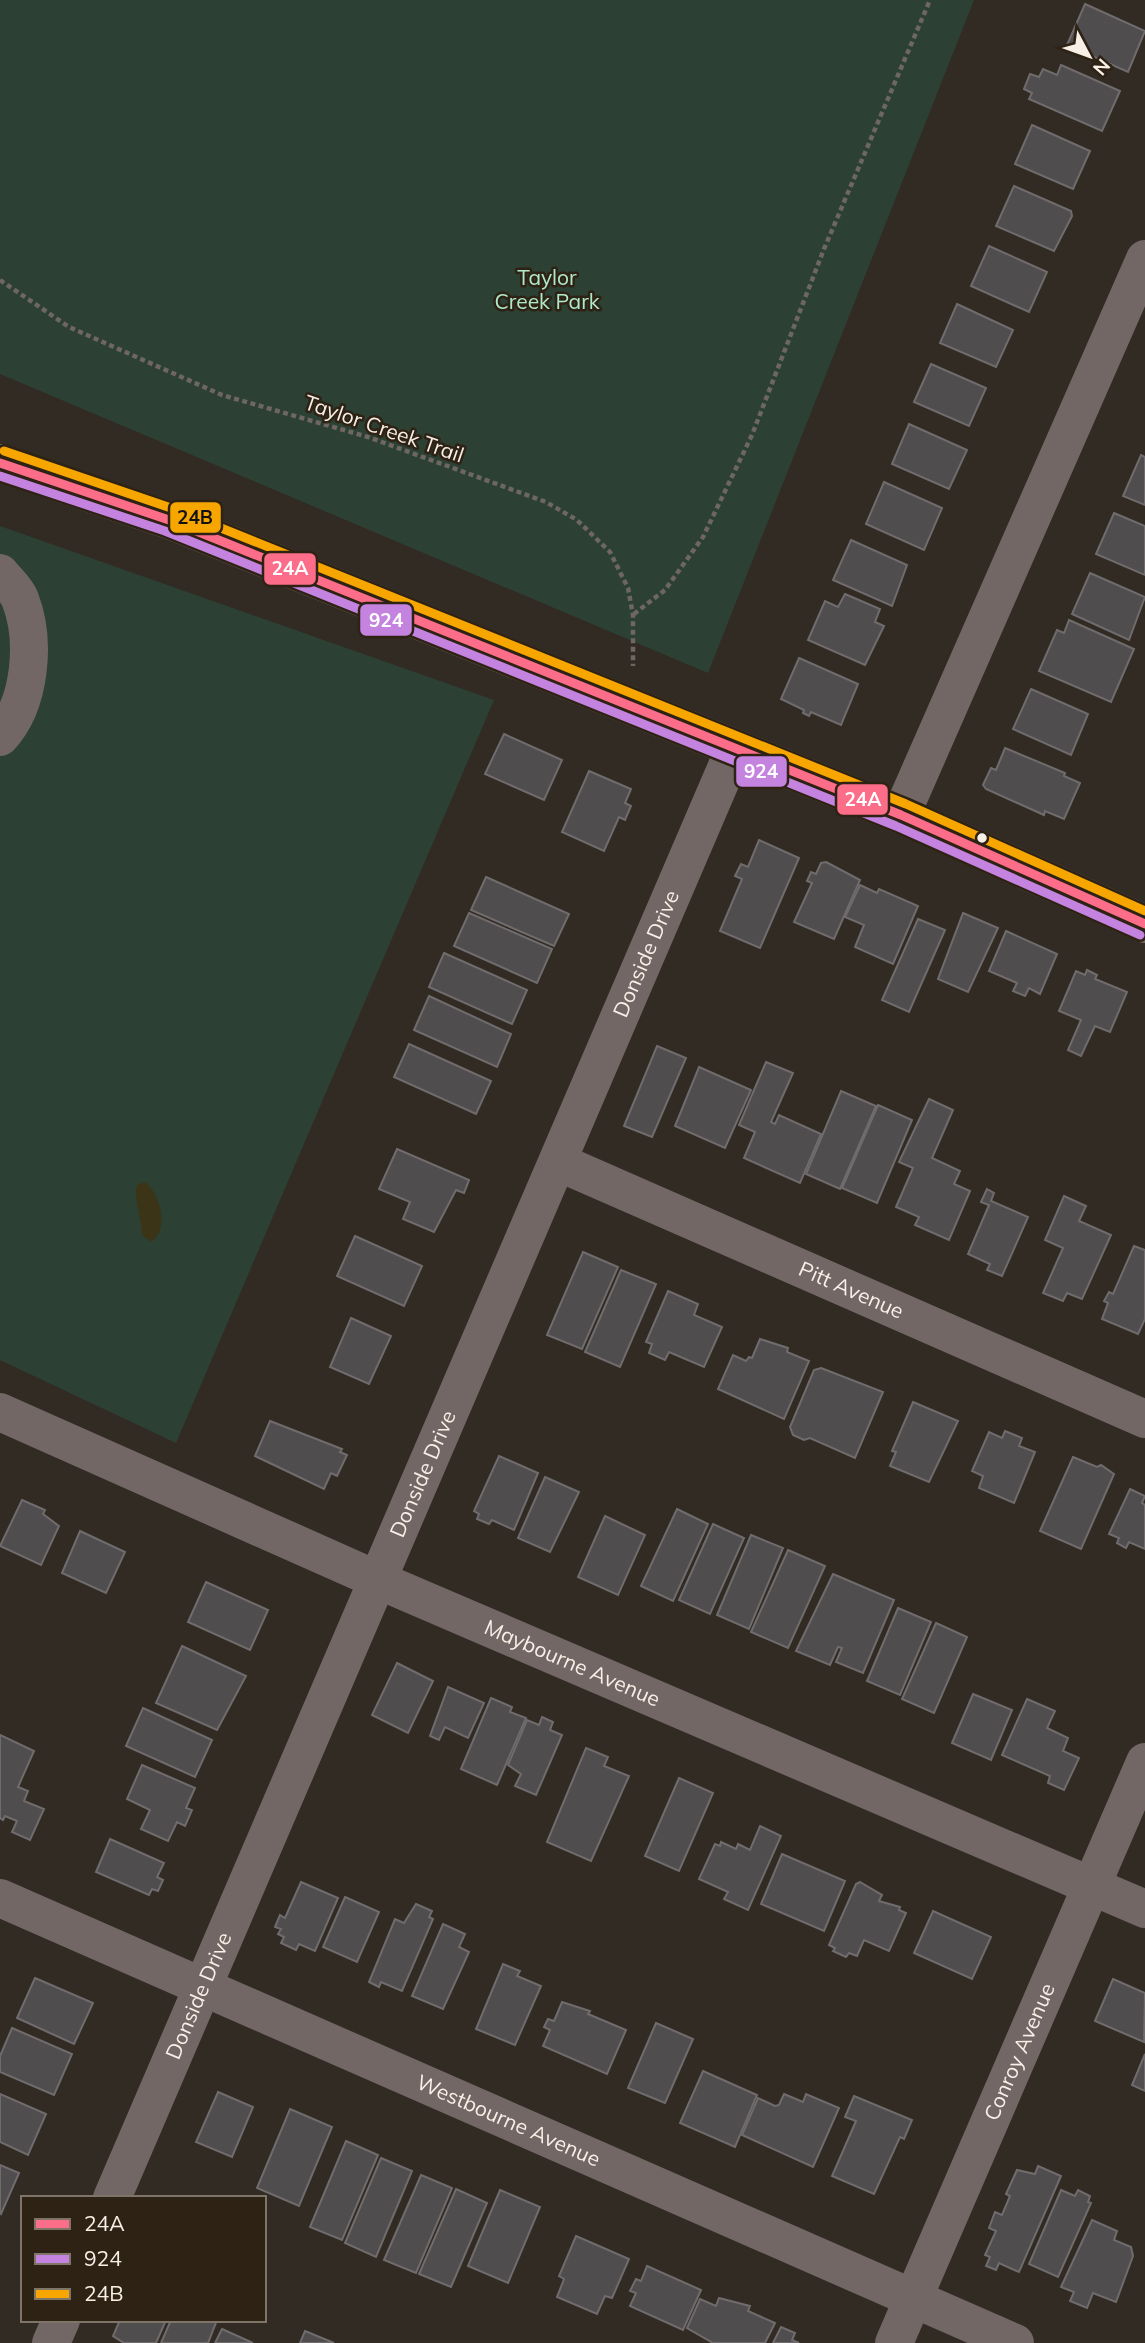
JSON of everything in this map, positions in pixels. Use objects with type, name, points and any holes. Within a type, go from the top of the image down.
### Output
[{"type":"main road","points":[[0,463],[169,520],[734,750],[901,815],[1145,924]]},
{"type":"street","points":[[901,815],[1145,259]]},
{"type":"street","points":[[0,573],[19,596],[28,630],[29,648],[24,689],[12,724],[0,737]]},
{"type":"street","name":"Donside Drive","points":[[113,2196],[201,1986],[380,1581],[734,750]]},
{"type":"street","name":"Pitt Avenue","points":[[558,1161],[1145,1419]]},
{"type":"street","name":"Maybourne Avenue","points":[[0,1412],[380,1581],[1145,1909]]},
{"type":"street","name":"Conroy Avenue","points":[[894,2343],[1145,1762]]},
{"type":"street","name":"Westbourne Avenue","points":[[0,1898],[1015,2343]]},
{"type":"street","points":[[51,2343],[60,2322]]},
{"type":"path","points":[[633,615],[665,590],[703,537],[741,458],[824,249],[930,0]]},
{"type":"path","name":"Taylor Creek Trail","points":[[0,279],[69,327],[222,395],[368,437],[545,502],[577,520],[610,552],[628,588],[633,615],[633,666],[618,701]]},
{"type":"green space","name":"Taylor Creek Park","points":[[0,0],[974,0],[708,673],[0,374]]},
{"type":"green space","points":[[0,526],[494,700],[176,1443],[0,1360]]},
{"type":"sand","points":[[145,1182],[155,1194],[161,1212],[160,1229],[151,1242],[142,1235],[136,1196],[137,1185]]},
{"type":"building","points":[[1085,4],[1145,31],[1128,72],[1067,45]]},
{"type":"building","points":[[1061,65],[1120,91],[1102,131],[1029,99],[1032,93],[1024,89],[1030,74],[1039,77],[1043,69],[1057,75]]},
{"type":"building","points":[[1032,125],[1090,151],[1073,189],[1015,164]]},
{"type":"building","points":[[1014,186],[1071,211],[1072,216],[1054,251],[996,226]]},
{"type":"building","points":[[989,246],[1047,272],[1029,312],[971,286]]},
{"type":"building","points":[[957,304],[1013,330],[996,367],[940,343]]},
{"type":"building","points":[[931,364],[986,388],[969,426],[914,402]]},
{"type":"building","points":[[909,424],[967,450],[949,489],[892,464]]},
{"type":"building","points":[[1141,455],[1145,457],[1145,505],[1123,496]]},
{"type":"building","points":[[884,482],[942,508],[924,550],[866,524]]},
{"type":"building","points":[[1114,513],[1145,526],[1145,575],[1096,554]]},
{"type":"building","points":[[851,540],[907,565],[892,606],[833,580]]},
{"type":"building","points":[[1090,573],[1145,597],[1129,640],[1072,614]]},
{"type":"building","points":[[845,594],[880,609],[875,622],[884,626],[865,665],[808,640],[825,601],[838,607]]},
{"type":"building","points":[[1069,620],[1134,649],[1111,702],[1039,671],[1057,630],[1064,633]]},
{"type":"building","points":[[799,658],[858,684],[841,725],[811,712],[809,716],[803,713],[804,710],[781,699]]},
{"type":"building","points":[[1031,689],[1088,714],[1071,755],[1013,729]]},
{"type":"building","points":[[504,734],[562,760],[544,800],[485,774]]},
{"type":"building","points":[[1005,748],[1065,773],[1064,776],[1080,783],[1064,819],[1045,811],[1044,815],[986,789],[983,785],[991,768],[996,770]]},
{"type":"building","points":[[589,771],[631,789],[625,803],[631,806],[625,820],[619,817],[604,851],[562,832]]},
{"type":"building","points":[[759,840],[799,858],[760,948],[720,931],[742,879],[735,876],[741,864],[748,867]]},
{"type":"building","points":[[826,862],[860,880],[834,939],[794,922],[812,883],[807,881],[811,872],[816,874],[821,863]]},
{"type":"building","points":[[486,877],[569,914],[554,946],[471,910]]},
{"type":"building","points":[[860,885],[877,893],[879,889],[918,906],[893,964],[855,947],[864,925],[845,917]]},
{"type":"building","points":[[469,913],[552,949],[537,983],[454,946]]},
{"type":"building","points":[[963,913],[998,928],[968,992],[938,979]]},
{"type":"building","points":[[918,919],[945,930],[909,1012],[882,1000]]},
{"type":"building","points":[[1006,931],[1057,954],[1040,994],[1029,988],[1025,996],[1013,991],[1017,983],[989,971]]},
{"type":"building","points":[[444,953],[527,990],[512,1024],[429,987]]},
{"type":"building","points":[[1087,970],[1097,975],[1095,979],[1127,992],[1110,1032],[1095,1026],[1081,1056],[1068,1050],[1081,1020],[1059,1011],[1076,971],[1085,975]]},
{"type":"building","points":[[429,996],[511,1034],[497,1067],[414,1030]]},
{"type":"building","points":[[409,1044],[491,1081],[476,1114],[394,1077]]},
{"type":"building","points":[[657,1046],[686,1058],[652,1137],[624,1126]]},
{"type":"building","points":[[766,1062],[793,1073],[771,1122],[775,1124],[779,1115],[821,1134],[800,1183],[744,1158],[755,1132],[739,1125]]},
{"type":"building","points":[[699,1067],[751,1090],[725,1148],[675,1126]]},
{"type":"building","points":[[841,1091],[876,1106],[840,1189],[806,1174]]},
{"type":"building","points":[[929,1099],[953,1110],[932,1158],[960,1171],[954,1184],[970,1191],[949,1240],[915,1225],[919,1217],[896,1207],[913,1168],[899,1162]]},
{"type":"building","points":[[878,1105],[912,1120],[877,1203],[842,1188]]},
{"type":"building","points":[[397,1149],[469,1180],[464,1193],[456,1190],[434,1232],[403,1219],[410,1202],[379,1189]]},
{"type":"building","points":[[987,1189],[994,1193],[991,1201],[1028,1217],[1002,1276],[987,1270],[990,1264],[968,1254],[989,1205],[981,1202]]},
{"type":"building","points":[[1064,1196],[1086,1206],[1079,1221],[1111,1235],[1082,1299],[1067,1293],[1063,1301],[1043,1293],[1063,1248],[1045,1240]]},
{"type":"building","points":[[355,1236],[422,1266],[404,1306],[337,1276]]},
{"type":"building","points":[[1134,1246],[1145,1250],[1145,1319],[1138,1334],[1102,1319],[1108,1303],[1104,1301],[1109,1292],[1113,1294]]},
{"type":"building","points":[[583,1252],[618,1267],[582,1349],[547,1335]]},
{"type":"building","points":[[621,1270],[656,1284],[620,1367],[585,1352]]},
{"type":"building","points":[[668,1291],[698,1304],[694,1315],[722,1327],[704,1367],[669,1352],[665,1360],[649,1353],[652,1344],[646,1342]]},
{"type":"building","points":[[351,1318],[391,1336],[369,1384],[330,1367]]},
{"type":"building","points":[[760,1339],[788,1348],[787,1352],[809,1361],[784,1419],[718,1389],[733,1355],[746,1361],[749,1357],[752,1358]]},
{"type":"building","points":[[821,1368],[883,1392],[855,1458],[810,1438],[804,1440],[793,1435],[790,1427],[814,1370]]},
{"type":"building","points":[[913,1402],[958,1421],[929,1482],[890,1466],[896,1452],[892,1451]]},
{"type":"building","points":[[270,1421],[342,1449],[340,1452],[347,1455],[337,1476],[331,1473],[324,1489],[255,1456]]},
{"type":"building","points":[[1005,1431],[1022,1438],[1019,1446],[1035,1452],[1014,1503],[979,1488],[983,1476],[972,1471],[989,1432],[1002,1438]]},
{"type":"building","points":[[499,1456],[538,1473],[514,1530],[492,1520],[489,1524],[477,1519],[479,1514],[474,1511]]},
{"type":"building","points":[[1073,1457],[1097,1467],[1101,1465],[1114,1474],[1081,1549],[1040,1531]]},
{"type":"building","points":[[545,1477],[579,1492],[550,1552],[518,1538]]},
{"type":"building","points":[[1130,1489],[1145,1496],[1142,1503],[1145,1505],[1145,1549],[1129,1542],[1126,1548],[1117,1543],[1119,1538],[1109,1534]]},
{"type":"building","points":[[22,1500],[45,1510],[43,1514],[59,1526],[41,1565],[0,1546]]},
{"type":"building","points":[[677,1509],[708,1524],[673,1601],[641,1586]]},
{"type":"building","points":[[605,1516],[645,1535],[618,1595],[578,1577]]},
{"type":"building","points":[[713,1524],[744,1538],[710,1614],[679,1600]]},
{"type":"building","points":[[80,1531],[125,1552],[106,1593],[62,1573]]},
{"type":"building","points":[[751,1535],[783,1548],[749,1629],[717,1615]]},
{"type":"building","points":[[788,1550],[825,1566],[788,1648],[751,1632]]},
{"type":"building","points":[[833,1574],[894,1600],[863,1673],[836,1662],[842,1648],[838,1647],[830,1665],[796,1651]]},
{"type":"building","points":[[206,1582],[268,1610],[250,1650],[188,1622]]},
{"type":"building","points":[[898,1608],[931,1622],[900,1695],[867,1681]]},
{"type":"building","points":[[936,1623],[967,1637],[934,1713],[902,1699]]},
{"type":"building","points":[[182,1646],[246,1676],[217,1730],[156,1703]]},
{"type":"building","points":[[397,1663],[433,1681],[408,1733],[372,1715]]},
{"type":"building","points":[[448,1687],[484,1703],[468,1738],[445,1727],[439,1740],[430,1736]]},
{"type":"building","points":[[973,1694],[1012,1710],[991,1760],[952,1743]]},
{"type":"building","points":[[491,1698],[512,1707],[510,1712],[526,1718],[497,1785],[461,1769]]},
{"type":"building","points":[[1027,1699],[1055,1711],[1047,1728],[1068,1738],[1063,1751],[1079,1758],[1064,1790],[1048,1783],[1050,1776],[1002,1755]]},
{"type":"building","points":[[143,1708],[212,1740],[195,1777],[126,1746]]},
{"type":"building","points":[[542,1717],[553,1722],[550,1730],[562,1735],[536,1795],[515,1786],[521,1774],[508,1765],[527,1720],[539,1725]]},
{"type":"building","points":[[0,1735],[34,1751],[18,1787],[28,1791],[24,1801],[44,1809],[30,1840],[12,1832],[17,1821],[5,1816],[3,1820],[0,1818]]},
{"type":"building","points":[[586,1748],[608,1757],[604,1766],[629,1776],[591,1861],[547,1842]]},
{"type":"building","points":[[142,1765],[195,1788],[186,1808],[192,1810],[185,1826],[177,1822],[168,1841],[141,1829],[150,1810],[127,1799]]},
{"type":"building","points":[[679,1778],[713,1793],[679,1871],[645,1856]]},
{"type":"building","points":[[760,1826],[781,1836],[748,1910],[724,1899],[728,1892],[699,1879],[715,1844],[720,1846],[721,1842],[736,1849],[738,1844],[750,1850]]},
{"type":"building","points":[[110,1839],[164,1863],[157,1877],[163,1880],[158,1891],[152,1889],[149,1895],[96,1872]]},
{"type":"building","points":[[782,1854],[845,1881],[824,1931],[761,1904]]},
{"type":"building","points":[[301,1882],[338,1898],[315,1951],[299,1944],[296,1950],[281,1943],[284,1937],[278,1934],[281,1929],[275,1927],[280,1915],[285,1918]]},
{"type":"building","points":[[860,1882],[882,1895],[879,1901],[900,1907],[899,1910],[906,1913],[889,1951],[864,1940],[857,1956],[849,1953],[846,1957],[833,1951],[835,1948],[829,1945],[856,1884]]},
{"type":"building","points":[[345,1897],[379,1912],[357,1962],[323,1947]]},
{"type":"building","points":[[416,1904],[432,1911],[429,1917],[433,1919],[402,1991],[381,1982],[379,1987],[369,1982],[395,1919],[404,1923]]},
{"type":"building","points":[[933,1911],[991,1937],[972,1979],[914,1953]]},
{"type":"building","points":[[443,1924],[465,1934],[459,1947],[469,1952],[443,2009],[412,1996]]},
{"type":"building","points":[[503,1964],[520,1971],[517,1976],[541,1986],[515,2045],[476,2029]]},
{"type":"building","points":[[35,1978],[93,2003],[74,2044],[17,2018]]},
{"type":"building","points":[[1113,1979],[1145,1993],[1144,2042],[1095,2021]]},
{"type":"building","points":[[562,2002],[590,2011],[588,2014],[626,2030],[607,2074],[543,2046],[550,2030],[544,2027],[548,2019],[554,2021]]},
{"type":"building","points":[[656,2023],[693,2039],[665,2103],[628,2088]]},
{"type":"building","points":[[12,2028],[72,2054],[54,2095],[0,2072],[0,2056]]},
{"type":"building","points":[[1145,2054],[1145,2091],[1132,2085]]},
{"type":"building","points":[[703,2071],[757,2095],[735,2147],[680,2123]]},
{"type":"building","points":[[218,2092],[253,2107],[232,2157],[196,2142]]},
{"type":"building","points":[[0,2094],[46,2114],[28,2155],[0,2142]]},
{"type":"building","points":[[784,2094],[803,2102],[806,2094],[839,2108],[813,2167],[742,2135],[758,2098],[775,2106],[779,2105]]},
{"type":"building","points":[[854,2096],[912,2120],[904,2139],[900,2137],[874,2194],[832,2176],[856,2121],[845,2117]]},
{"type":"building","points":[[290,2109],[332,2127],[299,2206],[257,2188]]},
{"type":"building","points":[[346,2141],[378,2155],[342,2240],[310,2227]]},
{"type":"building","points":[[381,2158],[412,2171],[376,2257],[345,2243]]},
{"type":"building","points":[[0,2165],[19,2173],[1,2214],[0,2213]]},
{"type":"building","points":[[1038,2166],[1061,2176],[1019,2272],[999,2263],[996,2270],[986,2266],[990,2257],[985,2255],[996,2231],[989,2228],[995,2212],[1002,2215],[1010,2196],[1006,2194],[1017,2170],[1035,2174]]},
{"type":"building","points":[[421,2175],[452,2188],[416,2273],[384,2260]]},
{"type":"building","points":[[456,2189],[487,2203],[451,2287],[419,2274]]},
{"type":"building","points":[[500,2190],[540,2207],[508,2283],[468,2266]]},
{"type":"building","points":[[1061,2190],[1075,2196],[1078,2190],[1090,2196],[1088,2202],[1091,2203],[1058,2277],[1029,2264]]},
{"type":"building","points":[[1092,2220],[1117,2231],[1114,2240],[1131,2247],[1133,2256],[1116,2302],[1093,2293],[1087,2308],[1070,2301],[1074,2292],[1061,2287]]},
{"type":"building","points":[[576,2236],[629,2259],[612,2298],[605,2296],[597,2314],[557,2297],[564,2279],[559,2276]]},
{"type":"building","points":[[647,2266],[701,2290],[683,2330],[630,2306],[636,2293],[630,2291],[636,2279],[641,2281]]},
{"type":"building","points":[[719,2298],[750,2306],[748,2311],[775,2323],[765,2343],[713,2343],[687,2328],[700,2299],[716,2306]]},
{"type":"building","points":[[119,2322],[165,2322],[156,2343],[124,2343],[113,2336]]},
{"type":"building","points":[[170,2322],[216,2322],[208,2343],[161,2343]]},
{"type":"building","points":[[781,2327],[795,2333],[792,2340],[799,2343],[773,2343]]},
{"type":"building","points":[[222,2329],[253,2343],[215,2343]]},
{"type":"building","points":[[305,2331],[334,2343],[300,2343]]},
{"type":"transit line","name":"24B","points":[[4,451],[174,509],[906,804],[1145,911]]},
{"type":"transit line","name":"24A","points":[[0,463],[169,520],[901,815],[1145,924]]},
{"type":"transit line","name":"924","points":[[0,476],[165,531],[896,826],[1140,935]]}]
